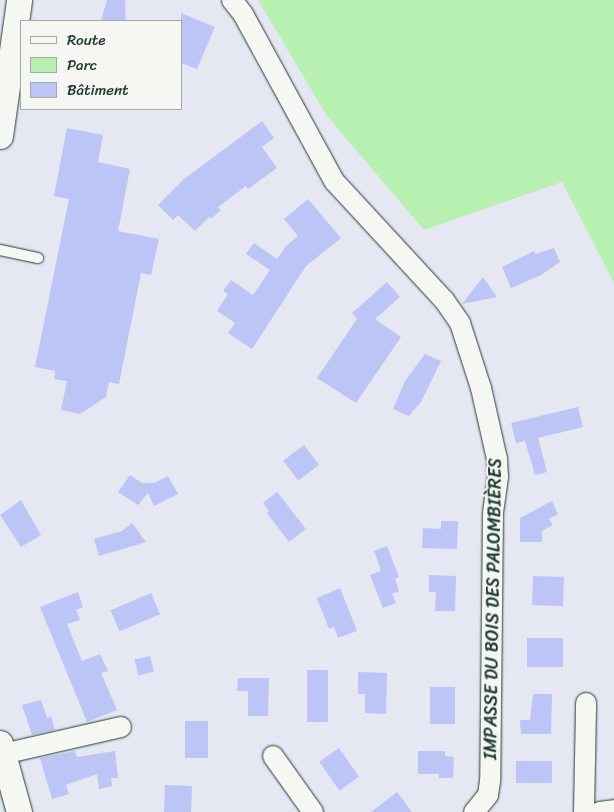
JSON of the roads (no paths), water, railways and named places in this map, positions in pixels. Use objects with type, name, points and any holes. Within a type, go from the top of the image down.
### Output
[{"type":"street","points":[[0,136],[19,0]]},
{"type":"street","name":"IMPASSE DU BOIS DES PALOMBIÈRES","points":[[232,0],[244,14],[334,181],[444,300],[460,323],[481,388],[498,459],[498,477],[493,514],[490,782],[488,795],[474,812]]},
{"type":"street","points":[[584,812],[586,703]]},
{"type":"street","points":[[19,812],[1,748],[121,727]]},
{"type":"street","points":[[273,756],[313,812]]},
{"type":"street","points":[[600,812],[614,810]]},
{"type":"lane","points":[[0,250],[38,258]]}]
